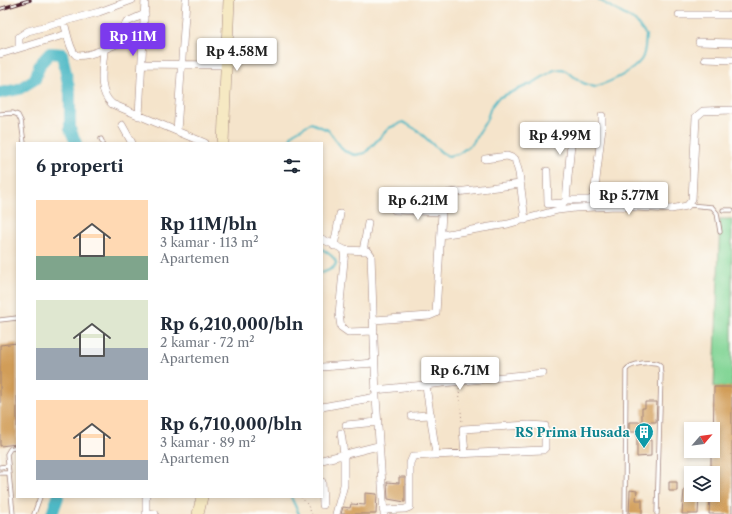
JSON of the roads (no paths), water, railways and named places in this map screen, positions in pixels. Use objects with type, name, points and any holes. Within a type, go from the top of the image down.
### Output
[{"type":"street","points":[[20,48],[19,37],[24,32],[64,22],[132,0]]},
{"type":"street","points":[[139,116],[143,64],[145,0]]},
{"type":"street","points":[[177,131],[186,0]]},
{"type":"street","points":[[223,142],[230,0]]},
{"type":"street","points":[[124,27],[127,22],[145,14]]},
{"type":"street","points":[[679,15],[732,15]]},
{"type":"street","points":[[64,22],[72,49],[77,55],[104,50],[144,32]]},
{"type":"street","points":[[0,54],[67,34]]},
{"type":"street","points":[[699,42],[732,43]]},
{"type":"street","points":[[104,50],[103,83],[105,96],[112,104],[203,142]]},
{"type":"street","points":[[705,59],[732,60]]},
{"type":"street","points":[[143,64],[226,65]]},
{"type":"street","points":[[441,235],[525,220],[575,204],[671,209],[689,205],[692,197],[696,117],[703,112],[732,110]]},
{"type":"street","points":[[584,204],[592,200],[594,197],[602,116]]},
{"type":"street","points":[[122,125],[131,142]]},
{"type":"street","points":[[566,200],[572,132],[602,127]]},
{"type":"street","points":[[485,159],[507,156],[513,157],[518,168],[525,220]]},
{"type":"street","points":[[547,171],[548,204],[562,203],[566,200]]},
{"type":"street","points":[[374,320],[431,316],[436,313],[442,198],[447,194],[520,184]]},
{"type":"street","points":[[566,200],[575,204]]},
{"type":"street","points":[[395,210],[441,212]]},
{"type":"street","points":[[334,246],[340,214]]},
{"type":"street","points":[[363,251],[368,223]]},
{"type":"street","points":[[323,240],[345,250],[369,252],[371,255],[375,394],[384,512],[410,507],[411,459],[417,455],[465,454],[543,450],[545,448],[545,428],[543,425],[528,425],[463,429],[465,454]]},
{"type":"street","points":[[345,250],[339,314],[340,327],[348,332],[374,331]]},
{"type":"street","points":[[323,367],[374,363]]},
{"type":"street","points":[[323,407],[375,394],[426,386],[543,373]]},
{"type":"street","points":[[426,386],[436,454]]},
{"type":"street","points":[[412,416],[431,415]]},
{"type":"street","points":[[346,425],[377,422]]},
{"type":"street","points":[[336,514],[344,485],[344,454],[341,433]]},
{"type":"street","points":[[323,460],[378,446]]},
{"type":"street","points":[[146,498],[147,514],[155,514]]},
{"type":"street","points":[[198,514],[202,498]]},
{"type":"street","points":[[323,498],[323,505]]},
{"type":"lane","points":[[0,114],[15,113],[20,117],[24,142]]},
{"type":"lane","points":[[689,205],[712,207],[717,213],[720,232]]},
{"type":"lane","points":[[723,210],[732,210]]},
{"type":"lane","points":[[0,320],[16,318]]},
{"type":"lane","points":[[625,514],[626,370],[630,366],[657,362],[660,365],[661,375],[657,514]]},
{"type":"lane","points":[[13,514],[8,473],[8,452],[12,448],[16,448]]},
{"type":"lane","points":[[0,466],[8,466]]},
{"type":"lane","points":[[0,474],[8,473]]},
{"type":"lane","points":[[34,514],[40,498]]},
{"type":"waterway","points":[[288,142],[293,133],[311,123],[328,130],[344,151],[355,155],[365,153],[389,128],[403,122],[417,130],[441,152],[448,156],[458,154],[472,144],[486,121],[491,107],[498,98],[533,83],[554,70],[563,69],[583,83],[594,87],[619,77],[641,60],[644,54],[646,35],[635,21],[599,0]]},
{"type":"waterway","points":[[0,93],[19,89],[35,79],[40,64],[50,53],[62,54],[70,93],[70,129],[76,142]]},
{"type":"waterway","points":[[323,250],[332,256],[336,262],[333,268],[323,273]]},
{"type":"waterway","points":[[52,514],[58,498]]},
{"type":"waterway","points":[[291,498],[299,514]]},
{"type":"railway","points":[[0,9],[30,0]]},
{"type":"place","name":"RS Prima Husada","points":[[644,449]]}]
